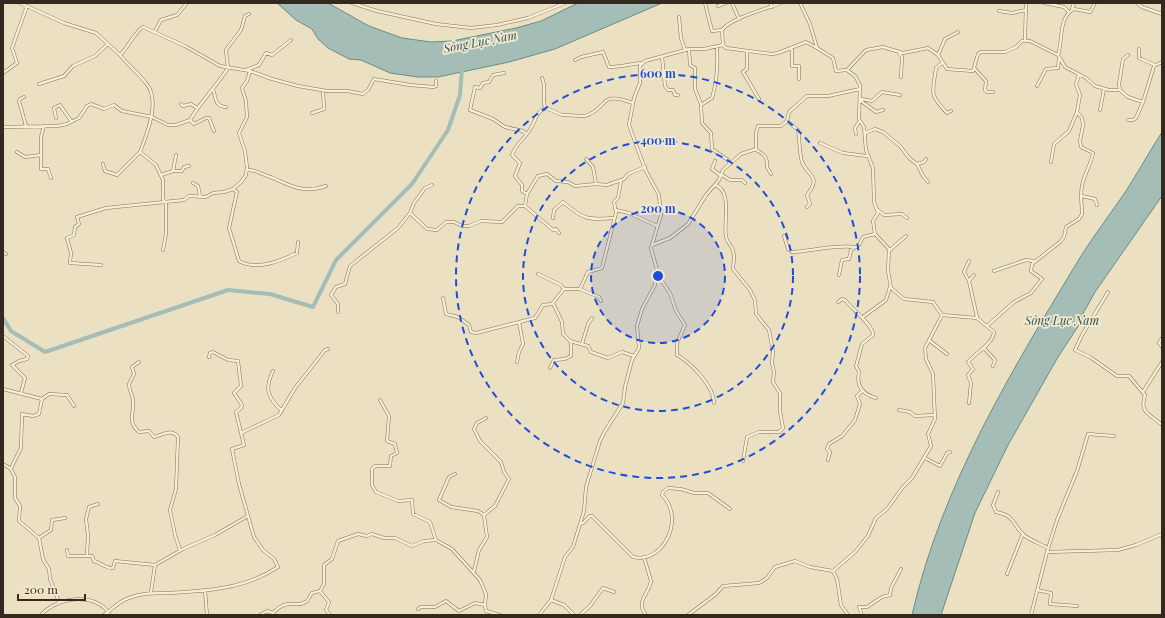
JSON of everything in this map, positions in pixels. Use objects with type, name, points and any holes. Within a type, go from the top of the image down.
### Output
[{"type":"street","points":[[20,3],[67,24],[96,33],[148,84],[153,105],[152,117],[140,152],[117,175],[105,172],[103,164]]},
{"type":"street","points":[[154,31],[161,20],[177,14],[187,3]]},
{"type":"street","points":[[352,3],[377,11],[436,24],[471,28],[497,25],[523,19],[541,14],[565,3]]},
{"type":"street","points":[[705,3],[712,31],[722,30],[739,19],[781,3]]},
{"type":"street","points":[[718,6],[726,3]]},
{"type":"street","points":[[732,3],[739,19]]},
{"type":"street","points":[[770,3],[772,7]]},
{"type":"street","points":[[800,3],[810,24],[817,48]]},
{"type":"street","points":[[1025,41],[1026,3]]},
{"type":"street","points":[[1044,3],[1064,6],[1069,12]]},
{"type":"street","points":[[1037,86],[1046,69],[1058,68],[1061,32],[1074,3]]},
{"type":"street","points":[[1072,9],[1090,12],[1095,3]]},
{"type":"street","points":[[1137,3],[1142,7],[1162,14]]},
{"type":"street","points":[[3,73],[17,63],[12,48],[26,6]]},
{"type":"street","points":[[999,11],[1012,13],[1026,10]]},
{"type":"street","points":[[3,127],[57,126],[79,118],[91,104],[103,109],[114,105],[124,112],[152,117],[171,125],[190,120],[197,108],[228,68],[225,52],[241,30],[245,16],[249,14]]},
{"type":"street","points":[[679,17],[681,38],[685,50]]},
{"type":"street","points":[[120,56],[129,46],[140,27],[154,31],[164,38],[188,48],[212,63],[228,68],[250,71],[283,82],[323,90],[364,93],[368,90],[372,81],[375,79],[410,85],[434,87],[436,86],[436,81]]},
{"type":"street","points":[[722,30],[723,45]]},
{"type":"street","points":[[938,55],[946,39],[958,32]]},
{"type":"street","points":[[246,70],[259,65],[266,53],[272,55],[291,40]]},
{"type":"street","points":[[975,69],[976,59],[981,52],[1006,51],[1025,41],[1032,42],[1058,56],[1065,67],[1079,76],[1086,78],[1095,86],[1104,89],[1120,90],[1128,97],[1143,102]]},
{"type":"street","points":[[575,60],[581,57],[603,52],[609,67],[621,67],[632,63],[642,63],[689,49],[704,49],[723,45],[726,48],[747,52],[760,51],[775,54],[806,42],[833,58],[835,70],[847,70],[857,79],[861,100],[859,122],[855,128],[856,134]]},
{"type":"street","points":[[39,84],[64,76],[74,65],[95,56],[108,44]]},
{"type":"street","points":[[701,105],[712,97],[717,80],[717,46]]},
{"type":"street","points":[[847,70],[866,50],[883,47],[903,53],[926,48],[938,55],[942,63],[950,70],[975,69]]},
{"type":"street","points":[[689,49],[690,65],[695,68],[695,89],[701,105],[703,125],[711,133],[712,149],[728,160],[730,164]]},
{"type":"street","points":[[790,49],[792,50],[793,54],[791,65],[799,66],[799,79]]},
{"type":"street","points":[[1139,49],[1139,58],[1155,65],[1162,62]]},
{"type":"street","points":[[747,52],[747,69],[743,72],[759,99]]},
{"type":"street","points":[[898,52],[902,56],[901,77]]},
{"type":"street","points":[[1120,90],[1119,84],[1123,58],[1128,55]]},
{"type":"street","points":[[662,57],[665,86],[668,90],[674,90],[675,95],[678,95]]},
{"type":"street","points":[[539,615],[551,600],[565,557],[573,547],[584,511],[585,490],[595,457],[605,431],[622,406],[625,387],[634,356],[639,348],[637,326],[642,309],[654,287],[656,279],[657,270],[652,245],[661,213],[659,196],[645,167],[630,127],[633,103],[640,83],[639,70],[642,63]]},
{"type":"street","points":[[942,63],[936,68],[933,94],[934,100],[947,113],[951,111]]},
{"type":"street","points":[[1128,120],[1133,120],[1136,118],[1155,65]]},
{"type":"street","points":[[975,69],[986,80],[985,90],[987,92],[993,92]]},
{"type":"street","points":[[101,265],[70,263],[71,253],[67,238],[74,235],[75,227],[79,224],[78,217],[102,208],[184,200],[189,196],[206,197],[213,193],[223,193],[233,189],[245,177],[247,170],[245,151],[239,133],[247,119],[246,100],[242,88],[247,81],[250,71]]},
{"type":"street","points":[[504,73],[493,75],[489,82],[483,83],[480,88],[475,87],[470,110],[493,118],[505,127],[523,131],[526,134]]},
{"type":"street","points":[[1051,162],[1054,144],[1069,131],[1077,112],[1080,95],[1076,84],[1079,76]]},
{"type":"street","points":[[542,78],[545,90],[543,101],[545,108]]},
{"type":"street","points":[[213,89],[217,103],[226,107]]},
{"type":"street","points":[[755,150],[757,148],[756,132],[758,126],[781,126],[787,121],[789,112],[807,96],[828,96],[860,89]]},
{"type":"street","points":[[1100,110],[1104,89]]},
{"type":"street","points":[[312,113],[324,109],[323,90]]},
{"type":"street","points":[[861,100],[872,102],[882,92],[900,95]]},
{"type":"street","points":[[24,98],[20,99],[19,102],[26,126]]},
{"type":"street","points":[[545,108],[562,115],[585,116],[602,103],[613,98],[623,99],[633,103]]},
{"type":"street","points":[[861,100],[876,112],[883,110]]},
{"type":"street","points":[[181,104],[183,106],[191,104],[197,108]]},
{"type":"street","points":[[56,118],[54,108],[60,105],[71,122]]},
{"type":"street","points":[[527,194],[522,191],[522,185],[515,176],[520,163],[512,155],[516,145],[532,127],[537,114],[545,108]]},
{"type":"street","points":[[988,325],[1014,302],[1031,293],[1041,280],[1041,277],[1031,271],[1034,262],[1060,242],[1064,237],[1066,227],[1079,219],[1082,212],[1080,207],[1082,187],[1090,168],[1093,153],[1081,147],[1080,142],[1083,125],[1082,118],[1077,112]]},
{"type":"street","points":[[190,120],[194,124],[207,118],[212,123],[214,131]]},
{"type":"street","points":[[787,121],[798,130],[802,162],[813,178],[813,187],[807,194],[810,204],[807,207]]},
{"type":"street","points":[[859,122],[864,127],[867,156],[873,168],[874,202],[878,214],[873,221],[875,234],[887,246],[889,251],[888,271],[890,287],[886,300],[863,317]]},
{"type":"street","points":[[44,126],[41,137],[41,169],[48,169],[51,178]]},
{"type":"street","points":[[864,133],[876,129],[883,132],[900,146],[909,158],[917,164],[928,182]]},
{"type":"street","points":[[820,142],[843,153],[867,156]]},
{"type":"street","points":[[652,245],[670,238],[688,224],[706,195],[721,176],[723,170],[741,154],[755,150],[764,155],[768,161],[767,167],[771,174]]},
{"type":"street","points":[[17,152],[25,157],[42,155]]},
{"type":"street","points":[[140,152],[156,165],[161,175],[165,201],[166,238],[163,250]]},
{"type":"street","points":[[174,171],[176,155]]},
{"type":"street","points":[[586,159],[593,167],[596,184]]},
{"type":"street","points":[[917,164],[924,162],[926,159]]},
{"type":"street","points":[[715,161],[712,169],[721,176],[730,180],[742,180],[745,183]]},
{"type":"street","points":[[161,175],[183,170],[184,167],[189,166]]},
{"type":"street","points":[[525,206],[527,194],[536,178],[544,173],[556,181],[568,182],[575,186],[596,184],[607,185],[624,180],[628,174],[645,167]]},
{"type":"street","points":[[247,170],[253,169],[277,178],[282,183],[294,188],[326,186]]},
{"type":"street","points":[[580,288],[588,272],[602,268],[616,210],[614,202],[618,198],[621,181]]},
{"type":"street","points":[[193,183],[198,186],[200,196]]},
{"type":"street","points":[[338,312],[338,304],[331,295],[336,286],[345,284],[349,268],[398,228],[410,213],[414,203],[425,188],[432,185]]},
{"type":"street","points":[[715,185],[722,188],[724,192],[726,238],[734,255],[734,271],[750,290],[755,300],[756,315],[769,330],[773,354],[773,382],[781,398],[780,411],[783,428],[779,432],[759,432],[747,437],[743,461]]},
{"type":"street","points":[[233,189],[237,192],[229,224],[229,232],[240,262],[260,266],[297,254],[298,242]]},
{"type":"street","points":[[1082,196],[1095,199],[1097,205]]},
{"type":"street","points":[[553,218],[554,210],[563,202],[587,219],[600,220],[614,218]]},
{"type":"street","points":[[410,213],[427,229],[437,230],[446,222],[454,222],[462,226],[470,226],[481,220],[502,222],[518,206],[525,206],[553,230],[556,229],[559,233]]},
{"type":"street","points":[[616,210],[657,226]]},
{"type":"street","points":[[877,210],[884,215],[902,214],[907,218]]},
{"type":"street","points":[[839,275],[842,260],[849,259],[851,250],[857,247],[863,237],[875,234]]},
{"type":"street","points":[[784,236],[788,249],[792,252],[831,246],[857,247]]},
{"type":"street","points":[[889,251],[906,236]]},
{"type":"street","points":[[994,271],[1026,260],[1034,262]]},
{"type":"street","points":[[969,261],[964,272],[969,281],[977,318]]},
{"type":"street","points":[[538,274],[561,285],[564,289]]},
{"type":"street","points":[[969,281],[974,275]]},
{"type":"street","points":[[656,279],[661,280],[670,294],[676,311],[685,325],[677,343],[677,355],[686,361],[708,384],[714,404]]},
{"type":"street","points":[[890,287],[904,299],[933,302],[942,315]]},
{"type":"street","points":[[443,298],[446,314],[456,316],[469,325],[471,332],[477,333],[535,318],[543,305],[553,303],[564,289],[580,288],[599,297],[601,301]]},
{"type":"street","points":[[1108,292],[1082,335],[1075,350],[1090,357],[1117,376],[1129,376],[1145,396],[1142,403],[1144,411],[1162,425]]},
{"type":"street","points":[[838,302],[844,299],[863,317],[874,334],[862,345],[856,365],[859,373],[857,380],[862,390],[866,395],[876,398]]},
{"type":"street","points":[[553,303],[562,322],[562,333],[571,342],[589,346],[591,352],[601,354],[605,357],[622,352],[634,356]]},
{"type":"street","points":[[942,315],[977,318],[988,325],[994,332],[994,335],[984,348],[968,362],[973,369],[968,375],[971,383],[969,403]]},
{"type":"street","points":[[688,615],[716,594],[723,586],[759,583],[767,578],[772,569],[778,565],[797,561],[810,567],[833,570],[855,552],[868,536],[876,518],[891,504],[903,487],[912,478],[932,446],[928,434],[933,425],[935,415],[933,374],[926,359],[925,351],[926,346],[930,341],[942,315]]},
{"type":"street","points":[[582,344],[588,324],[592,318]]},
{"type":"street","points":[[517,362],[519,352],[523,344],[518,322]]},
{"type":"street","points":[[3,336],[28,356],[27,359],[19,360],[12,365],[25,378],[21,394]]},
{"type":"street","points":[[1162,338],[1159,343],[1162,347]]},
{"type":"street","points":[[930,341],[947,354]]},
{"type":"street","points":[[550,368],[554,360],[570,356],[571,342]]},
{"type":"street","points":[[984,348],[995,360],[993,366]]},
{"type":"street","points":[[241,433],[271,420],[282,411],[295,388],[324,351],[328,349]]},
{"type":"street","points":[[104,615],[125,599],[151,592],[164,594],[238,585],[278,567],[274,559],[263,550],[254,537],[232,451],[232,449],[244,445],[236,412],[242,405],[234,393],[240,387],[238,361],[228,360],[213,352],[210,353],[209,357]]},
{"type":"street","points":[[139,362],[132,367],[134,374],[128,384],[133,400],[131,414],[134,426],[140,432],[149,431],[154,437],[171,432],[176,434],[178,437],[176,489],[170,510],[175,535],[180,550]]},
{"type":"street","points":[[1143,392],[1162,362]]},
{"type":"street","points":[[273,371],[268,380],[270,397],[282,411]]},
{"type":"street","points":[[3,389],[42,399]]},
{"type":"street","points":[[828,460],[830,454],[827,449],[828,444],[842,436],[856,419],[860,404],[857,396],[862,390]]},
{"type":"street","points":[[11,468],[21,448],[22,414],[33,416],[38,414],[42,399],[49,394],[67,395],[74,406]]},
{"type":"street","points":[[380,400],[389,416],[388,441],[396,444],[397,453],[391,456],[389,466],[375,466],[372,469],[373,486],[376,492],[393,500],[412,500],[413,513],[430,523],[436,540]]},
{"type":"street","points":[[899,410],[910,412],[916,416],[935,415]]},
{"type":"street","points":[[484,515],[495,506],[509,478],[504,472],[501,462],[480,441],[474,429],[477,423],[486,418]]},
{"type":"street","points":[[1031,615],[1048,548],[1059,514],[1077,472],[1088,434],[1114,436]]},
{"type":"street","points":[[924,458],[940,466],[947,453],[950,452]]},
{"type":"street","points":[[3,464],[11,468],[15,477],[15,498],[20,506],[19,521],[39,538],[43,559],[49,569],[50,580],[59,602]]},
{"type":"street","points":[[454,474],[450,476],[446,482],[440,497],[440,501],[456,509],[481,512],[484,515],[487,537],[479,550],[474,572]]},
{"type":"street","points":[[580,524],[592,516],[633,557],[644,557],[653,554],[664,546],[672,531],[673,519],[671,509],[662,496],[663,492],[668,488],[681,489],[694,493],[708,493],[730,509]]},
{"type":"street","points":[[998,492],[994,503],[994,510],[1011,518],[1024,535],[1048,548]]},
{"type":"street","points":[[87,556],[88,535],[86,519],[90,506],[98,504]]},
{"type":"street","points":[[67,550],[68,556],[92,556],[94,562],[101,563],[109,569],[113,568],[115,561],[155,565],[180,550],[215,535],[248,516]]},
{"type":"street","points":[[39,538],[51,530],[52,520],[65,518]]},
{"type":"street","points":[[260,615],[267,611],[273,613],[281,605],[303,603],[312,593],[320,591],[324,584],[324,565],[332,559],[338,541],[358,534],[396,538],[412,546],[424,541],[436,540],[452,549],[480,580],[485,591],[486,611],[500,615]]},
{"type":"street","points":[[1047,552],[1118,550],[1136,545],[1162,534]]},
{"type":"street","points":[[1007,574],[1022,536],[1024,535]]},
{"type":"street","points":[[644,557],[651,581],[642,601],[641,607],[646,615]]},
{"type":"street","points":[[151,592],[155,565]]},
{"type":"street","points":[[862,615],[859,607],[867,607],[882,597],[890,595],[891,588],[901,569]]},
{"type":"street","points":[[833,570],[837,579],[841,605],[848,615]]},
{"type":"street","points":[[580,615],[590,606],[603,588],[614,592]]},
{"type":"street","points":[[205,590],[207,615]]},
{"type":"street","points":[[1037,590],[1051,593],[1050,604],[1077,606]]},
{"type":"street","points":[[320,591],[329,602],[326,610],[330,615]]},
{"type":"street","points":[[41,615],[59,602],[84,599],[101,606],[108,611],[110,615]]},
{"type":"street","points":[[551,600],[561,603],[574,615]]},
{"type":"street","points":[[418,608],[435,607],[446,601],[459,611],[474,603],[485,605]]},
{"type":"water","name":"Sông Lục Nam","points":[[277,3],[328,3],[369,26],[402,38],[431,42],[452,41],[516,28],[541,21],[578,3],[662,3],[555,49],[509,62],[438,77],[418,77],[390,73],[361,60],[349,59],[328,48],[318,39],[312,29],[296,20]]},
{"type":"water","name":"Sông Lục Nam","points":[[1162,132],[1162,196],[1095,292],[1080,319],[1079,325],[1058,357],[1008,445],[975,513],[941,615],[912,615],[925,567],[941,520],[960,474],[982,429],[1005,385],[1081,256],[1126,191]]},
{"type":"waterway","points":[[3,318],[11,331],[45,352],[228,290],[270,294],[313,307],[336,260],[412,184],[448,130],[460,95],[462,67]]}]
